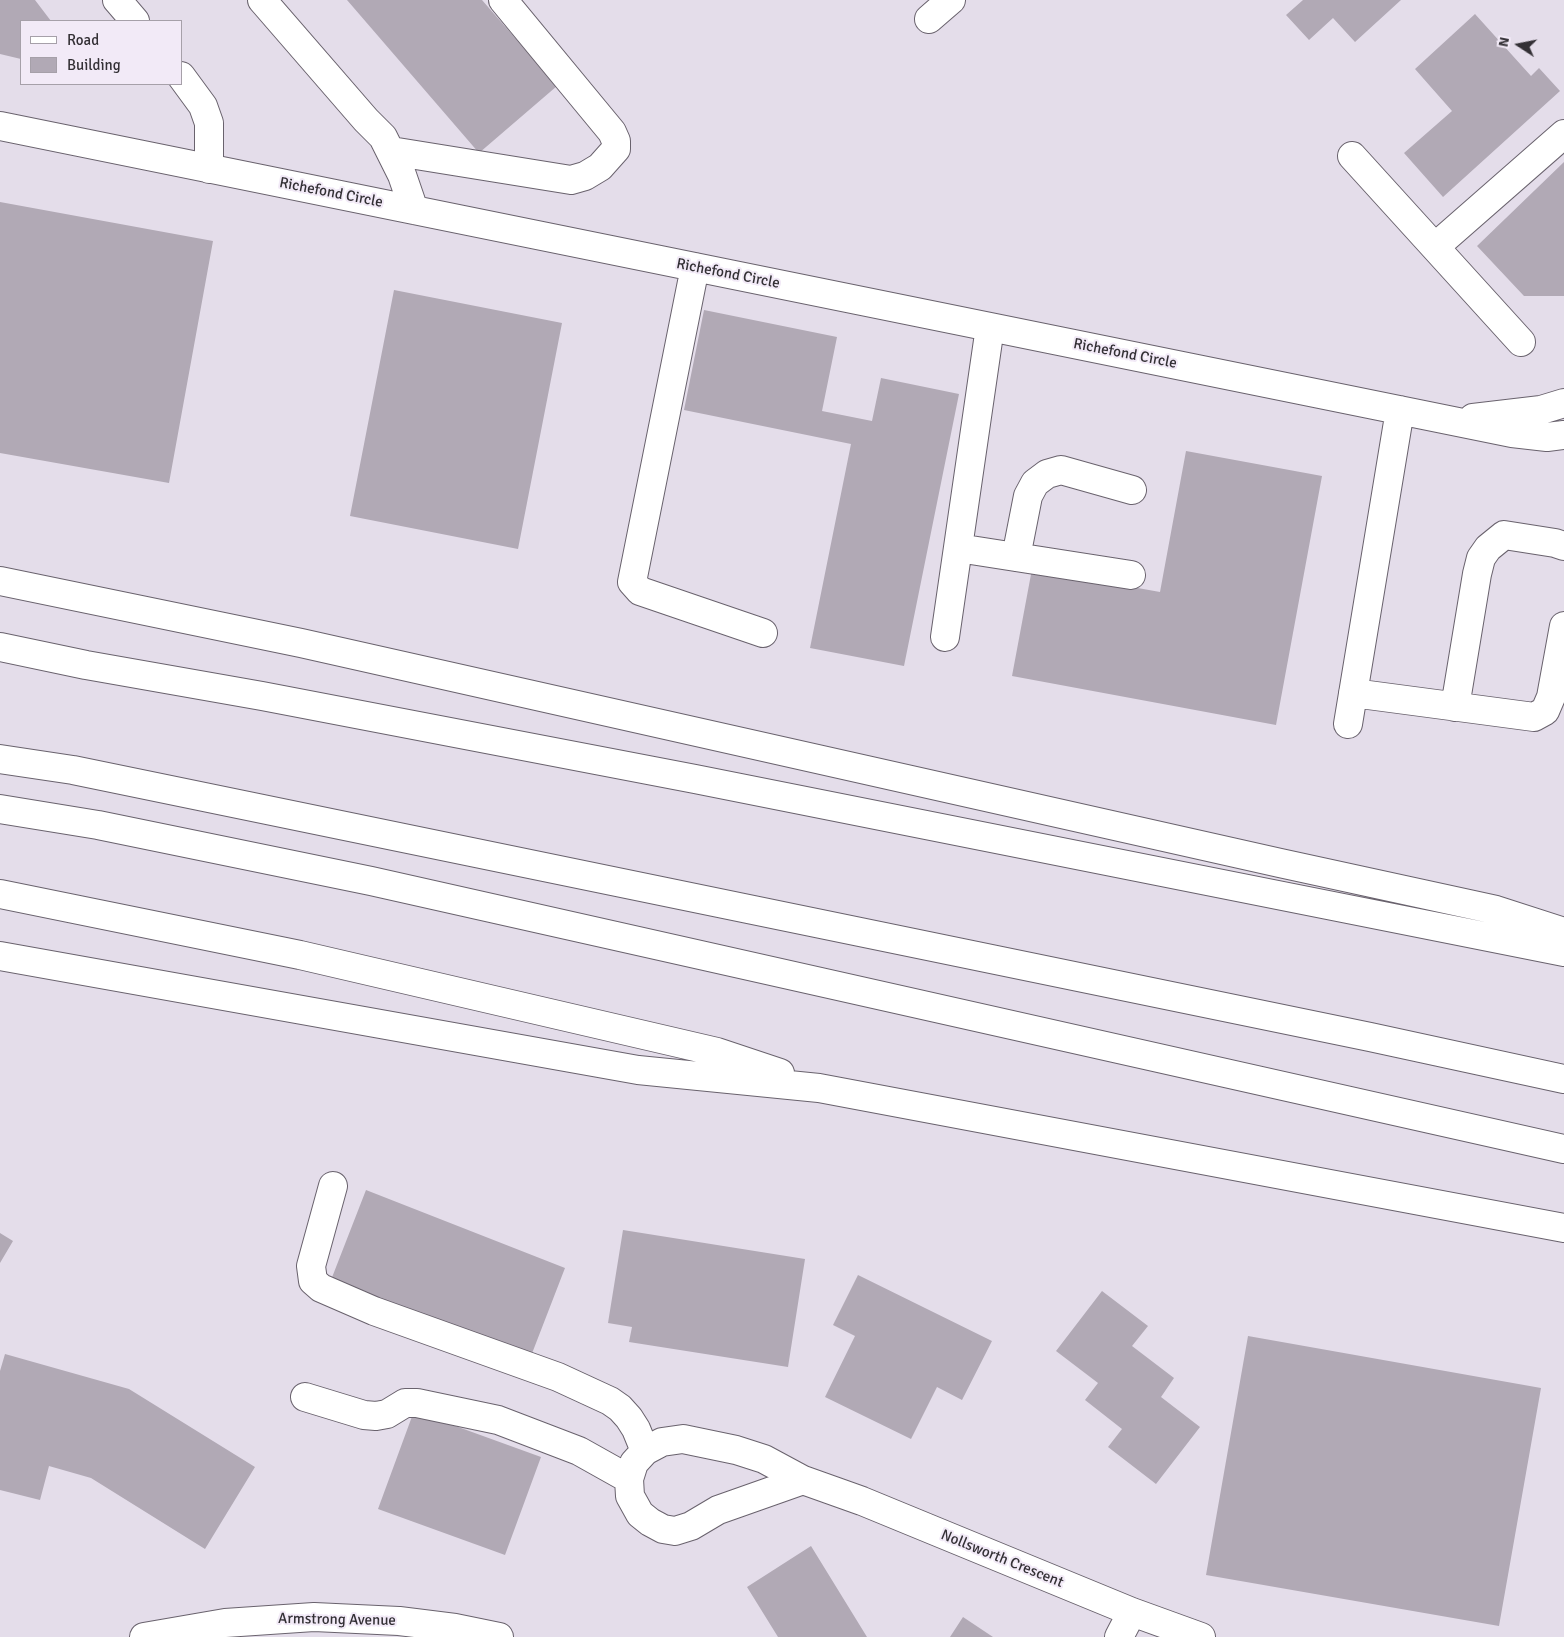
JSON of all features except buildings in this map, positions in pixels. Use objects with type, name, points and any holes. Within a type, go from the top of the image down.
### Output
[{"type":"main road","points":[[117,0],[134,20]]},
{"type":"main road","points":[[262,0],[383,137],[402,175],[414,210]]},
{"type":"main road","points":[[391,151],[571,180],[585,176],[600,167],[616,149],[616,141],[612,132],[502,0]]},
{"type":"main road","points":[[929,19],[951,0]]},
{"type":"main road","points":[[182,77],[203,106],[209,123],[208,169]]},
{"type":"main road","name":"Richefond Circle","points":[[0,126],[1512,433],[1547,437],[1564,435]]},
{"type":"main road","points":[[1436,247],[1564,134]]},
{"type":"main road","points":[[1352,156],[1521,342]]},
{"type":"main road","points":[[695,267],[632,582],[640,591],[763,633]]},
{"type":"main road","points":[[945,637],[990,326]]},
{"type":"main road","name":"Richefond Circle","points":[[1457,421],[1478,416],[1541,410],[1564,403]]},
{"type":"main road","points":[[1348,724],[1400,410]]},
{"type":"main road","points":[[1016,557],[1028,496],[1035,483],[1047,474],[1061,470],[1132,490]]},
{"type":"main road","points":[[1455,707],[1481,558],[1495,540],[1504,535],[1564,546]]},
{"type":"main road","points":[[958,548],[1131,575]]},
{"type":"main road","points":[[0,581],[301,643],[1496,910],[1564,932]]},
{"type":"main road","points":[[1353,693],[1534,717],[1545,710],[1551,697],[1564,626]]},
{"type":"main road","points":[[0,647],[86,665],[262,696],[694,779],[1564,952]]},
{"type":"main road","points":[[0,759],[73,770],[1321,1027],[1564,1079]]},
{"type":"main road","points":[[0,809],[98,825],[371,881],[1564,1149]]},
{"type":"main road","points":[[0,894],[300,954],[717,1052],[819,1088]]},
{"type":"main road","points":[[0,956],[638,1070],[819,1088],[1564,1228]]},
{"type":"main road","points":[[333,1186],[310,1266],[313,1281],[321,1288],[374,1312],[558,1377],[610,1401],[620,1408],[636,1429],[644,1451],[634,1462],[629,1479],[630,1496],[640,1514],[657,1525],[675,1531],[691,1526],[718,1510],[802,1480]]},
{"type":"main road","points":[[305,1397],[364,1415],[376,1416],[387,1414],[405,1404],[418,1403],[498,1420],[579,1452],[629,1479]]},
{"type":"main road","name":"Nollsworth Crescent","points":[[644,1451],[662,1442],[683,1440],[705,1443],[764,1459],[802,1480],[862,1501],[1132,1612],[1201,1637]]},
{"type":"main road","points":[[1119,1637],[1132,1612]]},
{"type":"main road","name":"Armstrong Avenue","points":[[144,1637],[225,1623],[314,1617],[400,1621],[455,1628],[499,1637]]}]
